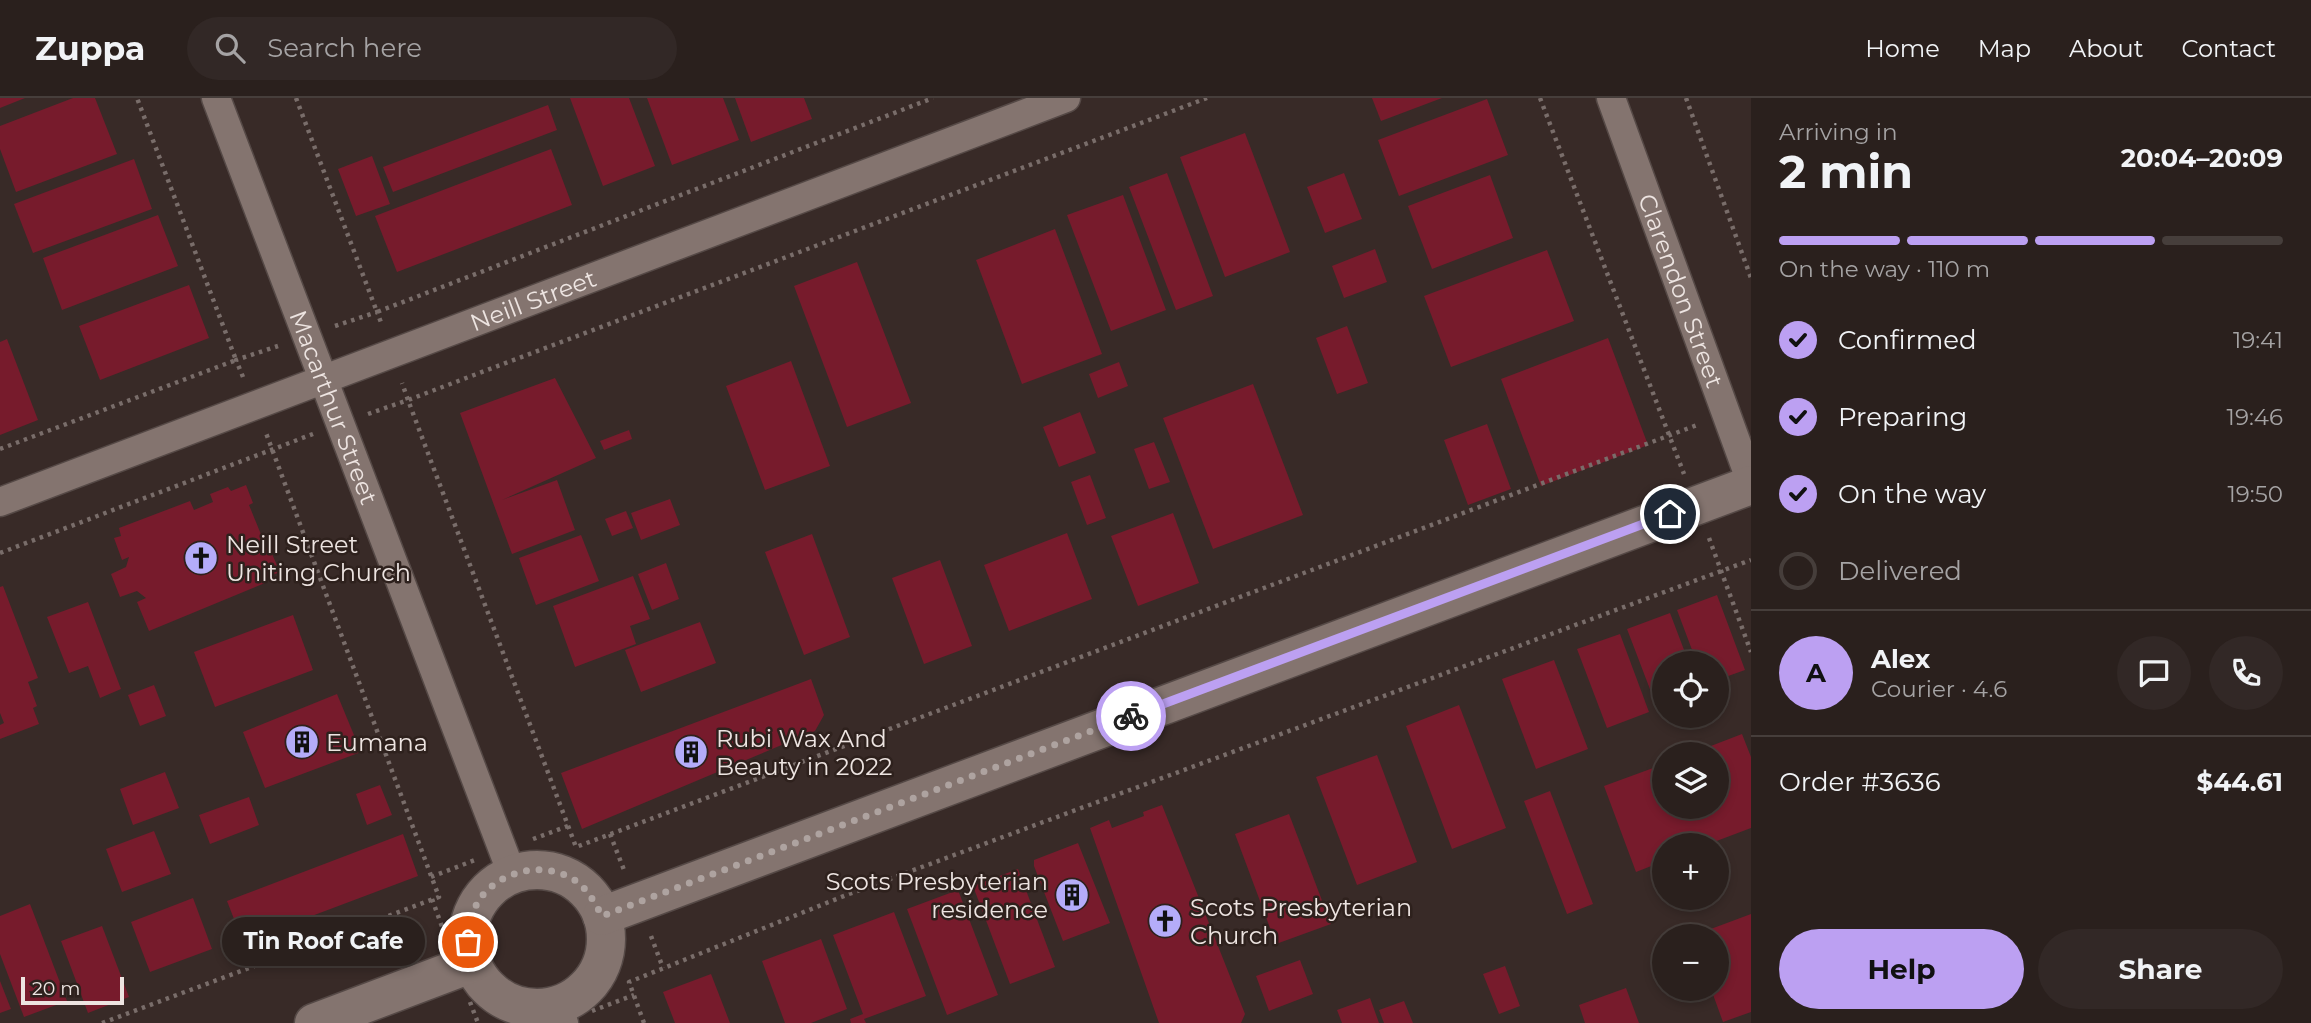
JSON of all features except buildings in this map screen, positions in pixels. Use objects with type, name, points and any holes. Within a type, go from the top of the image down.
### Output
[{"type":"street","name":"Macarthur Street","points":[[216,98],[512,874]]},
{"type":"street","name":"Neill Street","points":[[0,502],[1066,98]]},
{"type":"street","name":"Clarendon Street","points":[[1611,98],[1751,484]]},
{"type":"street","points":[[602,916],[1751,484]]},
{"type":"street","points":[[533,869],[545,870],[576,881],[592,897],[602,916],[606,934],[605,953],[598,970],[562,1017],[516,1004],[498,995],[483,981],[473,963],[468,942],[470,921],[479,901],[493,885],[512,874],[533,869]]},
{"type":"street","points":[[314,1023],[473,963]]},
{"type":"path","points":[[0,449],[236,360],[137,98]]},
{"type":"path","points":[[296,98],[377,312],[933,98]]},
{"type":"path","points":[[1207,98],[408,400],[576,847],[1670,435],[1539,98]]},
{"type":"path","points":[[1686,98],[1751,278]]},
{"type":"path","points":[[0,553],[273,449],[439,897],[102,1023]]},
{"type":"path","points":[[644,1023],[629,982],[849,894],[1751,560]]},
{"type":"path","points":[[1722,571],[1751,652]]},
{"type":"path","points":[[562,1017],[634,995]]},
{"type":"way so far","points":[[468,942],[470,921],[479,901],[493,885],[512,874],[533,869],[556,872],[576,881],[592,897],[602,916],[1131,716]]},
{"type":"place","name":"Neill Street Uniting Church","points":[[201,558]]},
{"type":"place","name":"Eumana","points":[[302,742]]},
{"type":"place","name":"Rubi Wax And Beauty in 2022","points":[[691,752]]},
{"type":"place","name":"Scots Presbyterian residence","points":[[1072,895]]},
{"type":"place","name":"Scots Presbyterian Church","points":[[1165,921]]},
{"type":"place","name":"Tin Roof Cafe","points":[[468,942]]},
{"type":"route","points":[[1131,716],[1670,514]]}]
